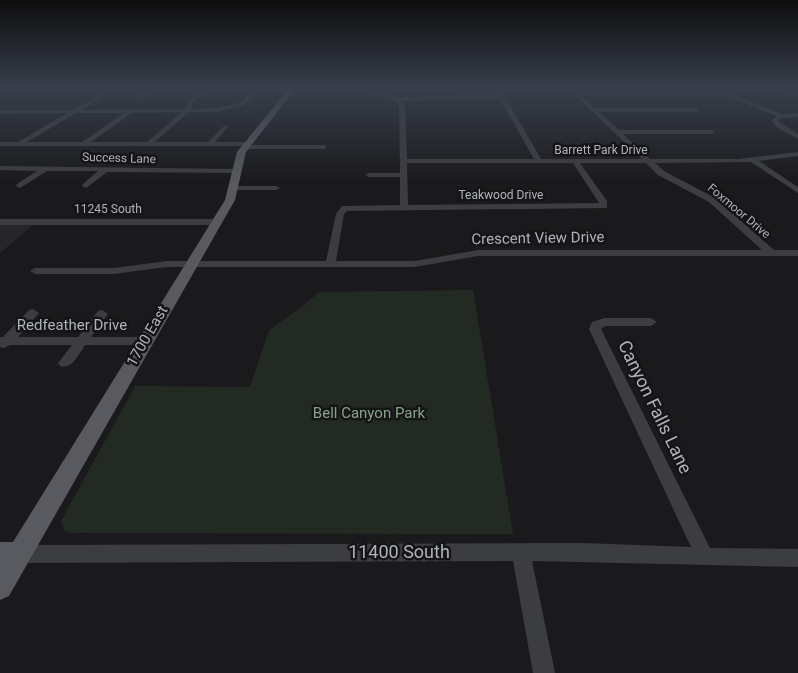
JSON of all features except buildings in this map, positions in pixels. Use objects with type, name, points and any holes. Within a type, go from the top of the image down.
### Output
[{"type":"main road","name":"1700 East","points":[[0,587],[10,554],[145,341],[216,222],[235,188],[239,158],[268,119]]},
{"type":"street","points":[[19,144],[61,119]]},
{"type":"street","points":[[84,144],[119,119]]},
{"type":"street","points":[[149,144],[177,119]]},
{"type":"street","points":[[402,119],[404,207]]},
{"type":"street","points":[[515,119],[539,161]]},
{"type":"street","name":"Foxmoor Drive","points":[[604,119],[666,177],[696,190],[712,200],[772,253]]},
{"type":"street","points":[[776,119],[774,121],[776,124],[798,137]]},
{"type":"street","points":[[210,144],[226,127]]},
{"type":"street","points":[[618,132],[712,132]]},
{"type":"street","points":[[0,144],[210,144],[324,147]]},
{"type":"street","name":"Barrett Park Drive","points":[[403,161],[753,160],[798,154]]},
{"type":"street","points":[[753,160],[797,189]]},
{"type":"street","name":"Teakwood Drive","points":[[330,264],[340,214],[345,208],[604,206],[604,201],[575,161]]},
{"type":"street","name":"Success Lane","points":[[0,168],[237,171]]},
{"type":"street","points":[[20,186],[46,168]]},
{"type":"street","points":[[86,186],[107,168]]},
{"type":"street","points":[[369,175],[404,175]]},
{"type":"street","points":[[235,188],[276,188]]},
{"type":"street","points":[[501,194],[506,207]]},
{"type":"street","name":"11245 South","points":[[0,222],[216,222]]},
{"type":"street","name":"Crescent View Drive","points":[[35,271],[114,271],[158,265],[190,264],[415,264],[478,253],[798,253]]},
{"type":"street","points":[[2,343],[33,313]]},
{"type":"street","points":[[65,363],[102,314]]},
{"type":"street","name":"Canyon Falls Lane","points":[[652,322],[604,322],[596,325],[595,329],[705,558]]},
{"type":"street","name":"Redfeather Drive","points":[[2,343],[145,341]]},
{"type":"street","name":"11400 South","points":[[10,554],[582,552],[705,558],[798,558]]},
{"type":"street","points":[[521,553],[544,673]]},
{"type":"shaded area","points":[[0,225],[33,225],[0,253]]},
{"type":"green space","name":"Bell Canyon Park","points":[[473,290],[513,534],[69,533],[63,529],[61,521],[135,386],[250,387],[269,330],[319,292]]}]
